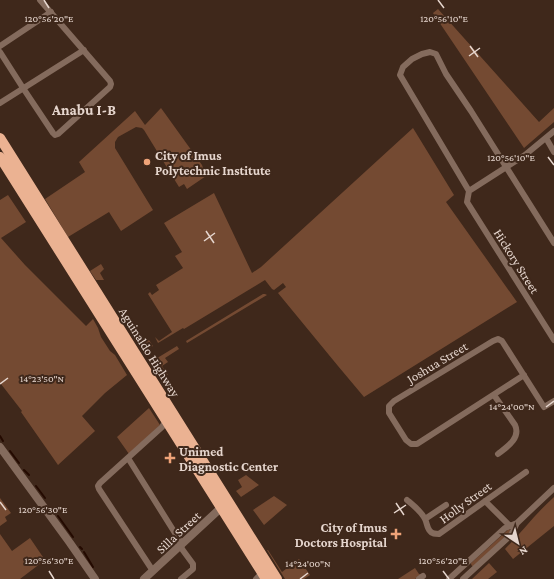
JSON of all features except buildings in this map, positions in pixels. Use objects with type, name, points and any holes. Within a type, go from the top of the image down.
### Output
[{"type":"highway","name":"Aguinaldo Highway","points":[[0,138],[12,167],[166,421],[277,579]]},
{"type":"highway","name":"Aguinaldo Highway","points":[[0,157],[12,167],[225,505],[261,577]]},
{"type":"street","points":[[0,52],[53,133],[56,135],[111,85],[110,81],[40,0]]},
{"type":"street","points":[[0,46],[51,12]]},
{"type":"street","points":[[0,103],[84,50]]},
{"type":"street","points":[[554,131],[507,168],[469,191],[400,75],[403,67],[412,59],[422,54],[430,52],[436,54],[446,74],[507,168],[554,243]]},
{"type":"street","points":[[546,138],[554,152]]},
{"type":"street","name":"Hickory Street","points":[[469,191],[467,202],[554,340]]},
{"type":"street","name":"Joshua Street","points":[[494,395],[417,444],[411,444],[406,440],[389,413],[389,406],[400,397],[492,341],[502,341],[524,375]]},
{"type":"street","points":[[498,454],[513,441],[517,429],[494,395],[524,375],[544,408],[554,401]]},
{"type":"street","points":[[153,571],[98,486],[162,427],[166,421]]},
{"type":"street","points":[[0,447],[95,579]]},
{"type":"street","points":[[128,458],[180,541],[182,549],[194,566],[181,579]]},
{"type":"street","name":"Holly Street","points":[[407,500],[425,519],[431,533],[439,534],[526,472]]},
{"type":"street","points":[[463,579],[511,535],[517,523],[554,488]]},
{"type":"street","points":[[485,501],[510,526]]},
{"type":"street","name":"Silla Street","points":[[144,579],[225,505]]},
{"type":"street","points":[[425,519],[446,505]]},
{"type":"street","points":[[449,579],[505,528],[517,523]]},
{"type":"street","points":[[465,564],[471,571]]},
{"type":"shaded area","points":[[438,9],[539,122],[554,108],[554,122],[524,148],[433,13]]},
{"type":"shaded area","points":[[161,108],[202,165],[206,176],[187,189],[184,184],[179,187],[144,130],[136,127],[118,137],[115,142],[115,148],[153,210],[121,231],[109,212],[68,237],[45,199],[85,172],[79,162],[135,111],[145,125]]},
{"type":"shaded area","points":[[413,128],[454,195],[446,202],[517,302],[364,397],[278,293],[286,287],[283,283],[274,290],[265,280],[158,343],[155,337],[159,341],[172,332],[148,294],[150,292],[152,295],[159,290],[156,285],[183,268],[175,256],[182,252],[164,223],[214,193],[252,273],[261,267]]},
{"type":"shaded area","points":[[8,195],[26,222],[1,238],[25,265],[86,326],[93,319],[101,337],[110,351],[115,355],[127,375],[105,393],[82,416],[95,431],[58,465],[21,412],[22,411],[0,383],[0,200]]},
{"type":"shaded area","points":[[101,264],[104,269],[100,273],[104,280],[96,280],[90,271]]},
{"type":"shaded area","points":[[263,294],[267,295],[187,343],[186,341]]},
{"type":"shaded area","points":[[128,317],[144,342],[149,340],[153,346],[144,351],[125,321]]},
{"type":"shaded area","points":[[177,346],[179,349],[165,358],[168,362],[162,366],[168,375],[154,371],[149,363]]},
{"type":"shaded area","points":[[149,408],[160,425],[129,454],[117,437]]},
{"type":"shaded area","points":[[246,475],[259,485],[241,497],[236,491],[242,487],[238,480]]},
{"type":"shaded area","points":[[274,496],[287,505],[264,525],[253,510]]},
{"type":"shaded area","points":[[554,497],[554,526],[513,559],[505,549],[541,509]]},
{"type":"shaded area","points":[[0,498],[11,513],[5,517],[7,521],[0,526]]},
{"type":"shaded area","points":[[509,529],[511,531],[474,566],[472,566],[471,563]]},
{"type":"shaded area","points":[[0,534],[12,551],[30,538],[45,560],[20,579],[0,579]]},
{"type":"shaded area","points":[[267,550],[282,572],[299,559],[310,575],[304,579],[285,579]]},
{"type":"shaded area","points":[[489,563],[497,572],[488,579],[472,579]]},
{"type":"shaded area","points":[[415,568],[419,574],[422,574],[415,579],[398,579]]},
{"type":"waterway","points":[[0,436],[3,441]]},
{"type":"waterway","points":[[10,451],[19,463]]},
{"type":"waterway","points":[[24,470],[29,475]]},
{"type":"waterway","points":[[36,486],[45,498]]},
{"type":"waterway","points":[[58,516],[73,537]]},
{"type":"waterway","points":[[84,552],[93,567]]},
{"type":"place","name":"City of Imus Polytechnic Institute","points":[[147,162]]},
{"type":"place","name":"Unimed Diagnostic Center","points":[[170,458]]},
{"type":"place","name":"City of Imus Doctors Hospital","points":[[396,534]]},
{"type":"district","name":"Anabu I-B","points":[[84,110]]}]
